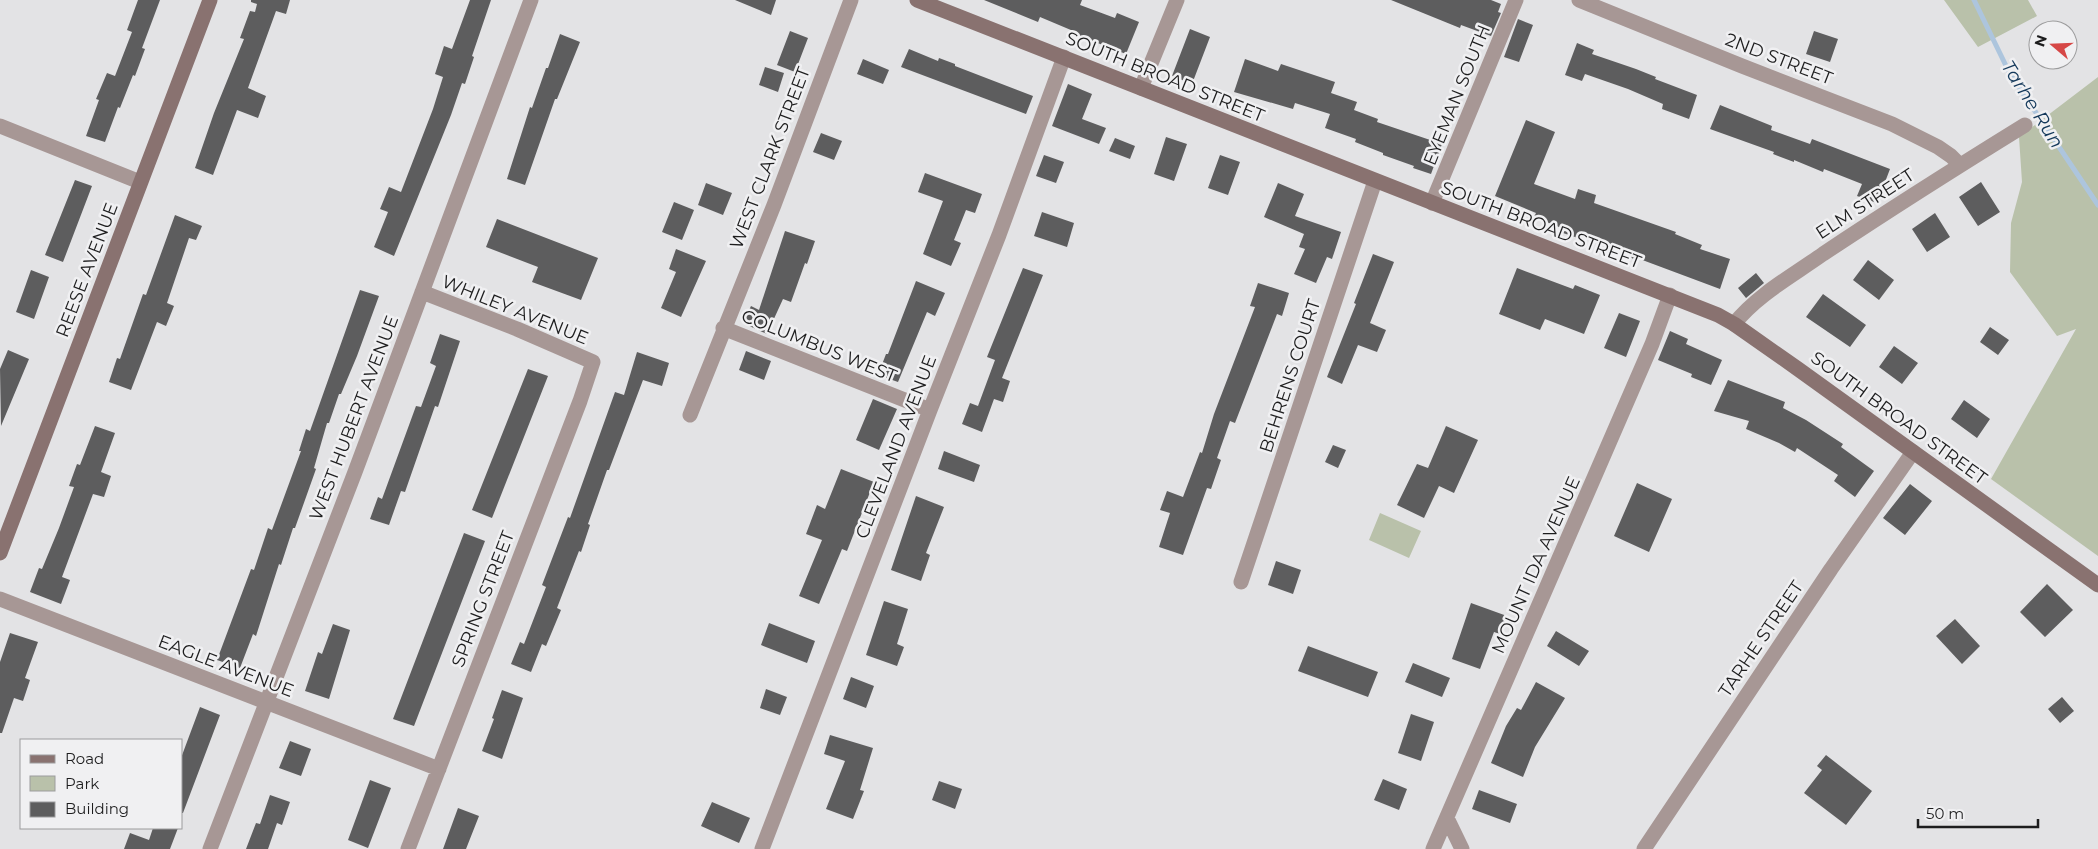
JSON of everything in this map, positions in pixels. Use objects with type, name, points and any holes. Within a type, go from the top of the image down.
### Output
[{"type":"street","name":"REESE AVENUE","points":[[0,553],[210,0]]},
{"type":"street","name":"WEST HUBERT AVENUE","points":[[210,849],[531,0]]},
{"type":"street","name":"WEST CLARK STREET","points":[[690,415],[723,328],[774,205],[852,0]]},
{"type":"street","name":"SOUTH BROAD STREET","points":[[918,0],[1375,181],[1670,295],[1734,324],[2098,584]]},
{"type":"street","points":[[1142,88],[1177,0]]},
{"type":"street","name":"EYEMAN SOUTH","points":[[1432,203],[1516,0]]},
{"type":"street","name":"2ND STREET","points":[[1579,0],[1892,124],[1938,148],[1951,156],[1960,165]]},
{"type":"street","name":"CLEVELAND AVENUE","points":[[762,849],[999,235],[1064,57]]},
{"type":"street","name":"ELM STREET","points":[[1734,324],[1748,307],[1780,284],[2024,125]]},
{"type":"street","points":[[0,126],[140,182]]},
{"type":"street","name":"BEHRENS COURT","points":[[1241,582],[1375,181]]},
{"type":"street","name":"WHILEY AVENUE","points":[[422,292],[517,329],[593,362]]},
{"type":"street","name":"MOUNT IDA AVENUE","points":[[1433,849],[1652,344],[1670,295]]},
{"type":"street","name":"COLUMBUS WEST","points":[[723,328],[930,410]]},
{"type":"street","name":"SPRING STREET","points":[[408,849],[580,402],[593,362]]},
{"type":"street","name":"TARHE STREET","points":[[1644,849],[1831,569],[1914,452]]},
{"type":"street","name":"EAGLE AVENUE","points":[[0,599],[267,701],[438,769]]},
{"type":"street","points":[[1446,818],[1462,849]]},
{"type":"green space","points":[[1944,0],[2028,0],[2037,16],[1978,47]]},
{"type":"green space","points":[[2098,77],[2098,556],[1991,479],[2076,329],[2057,336],[2010,272],[2011,223],[2022,182],[2019,137]]},
{"type":"green space","points":[[1380,513],[1421,531],[1409,558],[1369,540]]},
{"type":"building","points":[[138,0],[160,0],[142,48],[145,49],[135,76],[133,75],[120,108],[118,107],[105,142],[86,136],[99,100],[96,99],[107,73],[115,76],[132,32],[127,30]]},
{"type":"building","points":[[251,0],[290,0],[286,14],[276,11],[248,88],[266,96],[258,118],[237,110],[213,175],[195,168],[214,113],[244,39],[240,38],[250,11],[255,12],[257,4],[251,2]]},
{"type":"building","points":[[470,0],[491,0],[472,56],[474,57],[465,84],[462,83],[394,256],[374,247],[388,212],[380,209],[389,187],[401,192],[433,109],[443,77],[435,74],[444,46],[452,49]]},
{"type":"building","points":[[735,0],[776,0],[771,15]]},
{"type":"building","points":[[984,0],[1082,0],[1080,5],[1115,18],[1117,13],[1139,22],[1126,54],[1077,35],[1078,33],[1040,17],[1038,22]]},
{"type":"building","points":[[1391,0],[1491,0],[1501,4],[1498,12],[1501,13],[1491,36],[1461,25],[1460,28]]},
{"type":"building","points":[[1518,19],[1533,25],[1519,62],[1504,57]]},
{"type":"building","points":[[1190,29],[1210,37],[1192,84],[1172,76]]},
{"type":"building","points":[[790,31],[808,38],[795,72],[777,65]]},
{"type":"building","points":[[1814,31],[1838,39],[1830,62],[1806,54]]},
{"type":"building","points":[[560,34],[580,42],[557,99],[555,99],[525,185],[507,179],[530,107],[532,108]]},
{"type":"building","points":[[1577,43],[1594,50],[1592,54],[1636,69],[1656,77],[1655,79],[1697,95],[1689,119],[1662,109],[1663,104],[1628,89],[1585,74],[1582,81],[1565,75]]},
{"type":"building","points":[[909,49],[938,61],[939,58],[955,64],[955,66],[1033,96],[1026,114],[901,67]]},
{"type":"building","points":[[863,59],[889,70],[883,84],[857,74]]},
{"type":"building","points":[[1245,59],[1278,71],[1281,64],[1335,82],[1331,93],[1357,102],[1354,110],[1378,119],[1377,122],[1442,144],[1431,174],[1355,142],[1356,139],[1325,128],[1330,114],[1295,103],[1293,109],[1234,92]]},
{"type":"building","points":[[765,67],[784,73],[778,92],[759,85]]},
{"type":"building","points":[[1068,84],[1092,94],[1082,119],[1106,128],[1099,144],[1052,126]]},
{"type":"building","points":[[1720,105],[1772,126],[1771,130],[1810,144],[1812,139],[1890,169],[1877,203],[1857,196],[1862,184],[1824,169],[1823,172],[1794,160],[1794,162],[1773,154],[1774,152],[1710,129]]},
{"type":"building","points":[[1526,120],[1555,132],[1534,184],[1575,199],[1578,189],[1596,195],[1594,203],[1676,232],[1675,234],[1702,245],[1700,249],[1730,259],[1720,289],[1637,258],[1636,260],[1618,252],[1619,248],[1583,233],[1581,239],[1563,233],[1564,229],[1534,217],[1536,213],[1495,196]]},
{"type":"building","points":[[821,133],[842,141],[834,160],[813,152]]},
{"type":"building","points":[[1166,137],[1187,144],[1174,181],[1154,174]]},
{"type":"building","points":[[1115,138],[1135,146],[1130,159],[1109,151]]},
{"type":"building","points":[[1044,155],[1064,162],[1056,183],[1036,176]]},
{"type":"building","points":[[1220,155],[1240,162],[1228,195],[1208,188]]},
{"type":"building","points":[[925,173],[982,194],[975,213],[966,210],[954,240],[961,243],[951,266],[923,254],[943,201],[918,192]]},
{"type":"building","points":[[75,180],[92,186],[63,262],[45,255]]},
{"type":"building","points":[[1981,182],[2000,212],[1978,226],[1959,197]]},
{"type":"building","points":[[706,183],[732,193],[723,215],[698,205]]},
{"type":"building","points":[[1278,183],[1304,194],[1295,216],[1341,232],[1332,259],[1327,257],[1316,283],[1294,274],[1305,249],[1299,247],[1304,234],[1264,217]]},
{"type":"building","points":[[674,202],[694,210],[682,240],[662,232]]},
{"type":"building","points":[[1042,212],[1074,223],[1067,247],[1034,236]]},
{"type":"building","points":[[1935,213],[1950,237],[1927,252],[1912,229]]},
{"type":"building","points":[[175,215],[202,226],[196,240],[189,238],[167,303],[174,306],[166,326],[157,322],[131,390],[109,382],[117,358],[120,359],[143,294],[146,295]]},
{"type":"building","points":[[497,219],[598,258],[581,300],[532,282],[538,267],[486,247]]},
{"type":"building","points":[[785,231],[815,241],[791,302],[783,299],[767,334],[743,323],[751,306],[759,310]]},
{"type":"building","points":[[676,249],[706,261],[681,317],[661,308],[676,272],[669,269]]},
{"type":"building","points":[[1373,254],[1394,262],[1370,323],[1386,330],[1377,352],[1358,345],[1342,384],[1327,377],[1356,304],[1354,303]]},
{"type":"building","points":[[1868,260],[1894,280],[1879,300],[1853,280]]},
{"type":"building","points":[[1023,268],[1043,275],[1002,378],[1010,381],[1003,402],[994,399],[982,432],[962,424],[970,403],[978,406],[995,360],[987,357]]},
{"type":"building","points":[[1517,268],[1573,289],[1575,285],[1600,295],[1584,334],[1545,319],[1540,330],[1499,314]]},
{"type":"building","points":[[31,270],[49,277],[34,319],[16,312]]},
{"type":"building","points":[[1756,273],[1764,283],[1746,298],[1738,288]]},
{"type":"building","points":[[916,281],[945,293],[935,316],[927,312],[898,382],[878,375]]},
{"type":"building","points":[[1258,283],[1289,293],[1282,316],[1277,314],[1235,423],[1230,421],[1217,458],[1221,460],[1211,489],[1207,488],[1183,555],[1159,547],[1170,513],[1160,510],[1167,491],[1183,497],[1200,452],[1202,453],[1214,414],[1255,307],[1250,306]]},
{"type":"building","points":[[360,290],[379,296],[357,356],[341,394],[339,394],[329,423],[327,423],[314,468],[316,469],[281,565],[279,564],[256,636],[253,634],[240,668],[217,660],[251,569],[254,570],[268,528],[272,530],[301,451],[299,451],[306,429],[310,431]]},
{"type":"building","points":[[1823,294],[1866,325],[1850,347],[1806,317]]},
{"type":"building","points":[[1619,313],[1640,321],[1626,357],[1604,348]]},
{"type":"building","points":[[1990,327],[2009,340],[1998,355],[1980,342]]},
{"type":"building","points":[[1670,331],[1688,339],[1686,344],[1722,360],[1711,385],[1691,377],[1692,374],[1658,360]]},
{"type":"building","points":[[440,334],[460,341],[438,407],[435,406],[405,492],[401,491],[389,525],[370,519],[378,497],[382,499],[416,406],[421,407],[436,366],[430,363]]},
{"type":"building","points":[[1894,346],[1918,363],[1902,384],[1879,367]]},
{"type":"building","points":[[8,350],[29,359],[1,426],[0,369]]},
{"type":"building","points":[[746,351],[771,361],[764,380],[739,370]]},
{"type":"building","points":[[637,352],[669,363],[662,386],[643,380],[609,470],[607,470],[588,524],[590,525],[581,552],[579,551],[557,608],[561,610],[546,646],[542,644],[531,672],[511,664],[520,642],[524,644],[546,587],[542,585],[568,517],[570,518],[615,392],[624,395]]},
{"type":"building","points":[[528,369],[548,376],[492,518],[472,510]]},
{"type":"building","points":[[1728,380],[1785,402],[1783,408],[1806,420],[1843,444],[1841,447],[1874,471],[1855,497],[1834,481],[1838,475],[1797,448],[1795,452],[1746,429],[1749,421],[1714,411]]},
{"type":"building","points":[[873,399],[897,409],[879,450],[856,440]]},
{"type":"building","points":[[1964,400],[1990,419],[1977,438],[1951,419]]},
{"type":"building","points":[[95,426],[115,433],[101,472],[111,476],[104,497],[93,494],[62,577],[70,580],[61,604],[30,592],[39,568],[42,569],[59,528],[74,487],[69,486],[77,464],[80,465]]},
{"type":"building","points":[[1446,426],[1478,440],[1454,493],[1439,486],[1424,518],[1397,505],[1417,464],[1428,468]]},
{"type":"building","points":[[1333,445],[1346,450],[1338,468],[1325,462]]},
{"type":"building","points":[[944,451],[980,465],[974,482],[938,469]]},
{"type":"building","points":[[841,469],[874,482],[847,551],[842,549],[819,604],[799,596],[822,540],[806,534],[817,505],[825,509]]},
{"type":"building","points":[[1637,483],[1672,499],[1649,552],[1614,536]]},
{"type":"building","points":[[1910,484],[1932,501],[1905,535],[1883,518]]},
{"type":"building","points":[[916,496],[944,507],[926,553],[930,555],[921,581],[891,570]]},
{"type":"building","points":[[464,533],[485,541],[414,726],[393,719]]},
{"type":"building","points":[[1276,561],[1301,570],[1293,594],[1268,585]]},
{"type":"building","points":[[2047,584],[2073,610],[2045,637],[2020,612]]},
{"type":"building","points":[[884,601],[908,609],[897,644],[904,647],[897,666],[866,655]]},
{"type":"building","points":[[1471,603],[1507,616],[1500,634],[1494,632],[1480,669],[1452,659]]},
{"type":"building","points":[[1955,619],[1980,646],[1962,664],[1936,636]]},
{"type":"building","points":[[769,623],[815,641],[807,663],[761,645]]},
{"type":"building","points":[[333,624],[350,630],[329,699],[305,691],[318,652],[322,654]]},
{"type":"building","points":[[1556,631],[1589,651],[1579,666],[1547,646]]},
{"type":"building","points":[[10,633],[38,642],[25,678],[30,680],[23,701],[14,698],[2,733],[0,733],[0,662]]},
{"type":"building","points":[[1308,646],[1378,672],[1368,697],[1298,671]]},
{"type":"building","points":[[1413,663],[1450,678],[1442,697],[1405,682]]},
{"type":"building","points":[[851,677],[874,686],[866,708],[843,699]]},
{"type":"building","points":[[1536,682],[1565,698],[1535,747],[1523,777],[1491,763],[1506,726],[1517,708],[1521,710]]},
{"type":"building","points":[[766,689],[787,697],[780,715],[760,708]]},
{"type":"building","points":[[502,690],[523,698],[502,759],[482,751]]},
{"type":"building","points":[[2062,697],[2074,711],[2060,723],[2048,709]]},
{"type":"building","points":[[200,707],[220,715],[183,813],[182,813],[182,755]]},
{"type":"building","points":[[1411,714],[1434,722],[1421,761],[1398,753]]},
{"type":"building","points":[[830,735],[873,748],[860,790],[864,791],[853,819],[826,809],[845,761],[824,754]]},
{"type":"building","points":[[290,741],[311,749],[301,776],[279,768]]},
{"type":"building","points":[[1826,755],[1872,791],[1846,825],[1804,793],[1822,770],[1817,766]]},
{"type":"building","points":[[1383,779],[1407,789],[1399,810],[1374,800]]},
{"type":"building","points":[[370,780],[391,788],[368,848],[348,840]]},
{"type":"building","points":[[939,781],[962,789],[955,809],[932,800]]},
{"type":"building","points":[[1479,790],[1517,804],[1510,823],[1472,809]]},
{"type":"building","points":[[270,795],[290,802],[282,825],[277,823],[268,849],[246,849],[256,823],[260,824]]},
{"type":"building","points":[[712,802],[750,818],[739,843],[701,826]]},
{"type":"building","points":[[458,808],[479,816],[466,849],[443,849]]},
{"type":"building","points":[[153,829],[178,829],[170,849],[124,849],[130,833],[149,840]]},
{"type":"waterway","name":"Tarhe Run","points":[[1974,0],[2010,74],[2098,205]]}]
